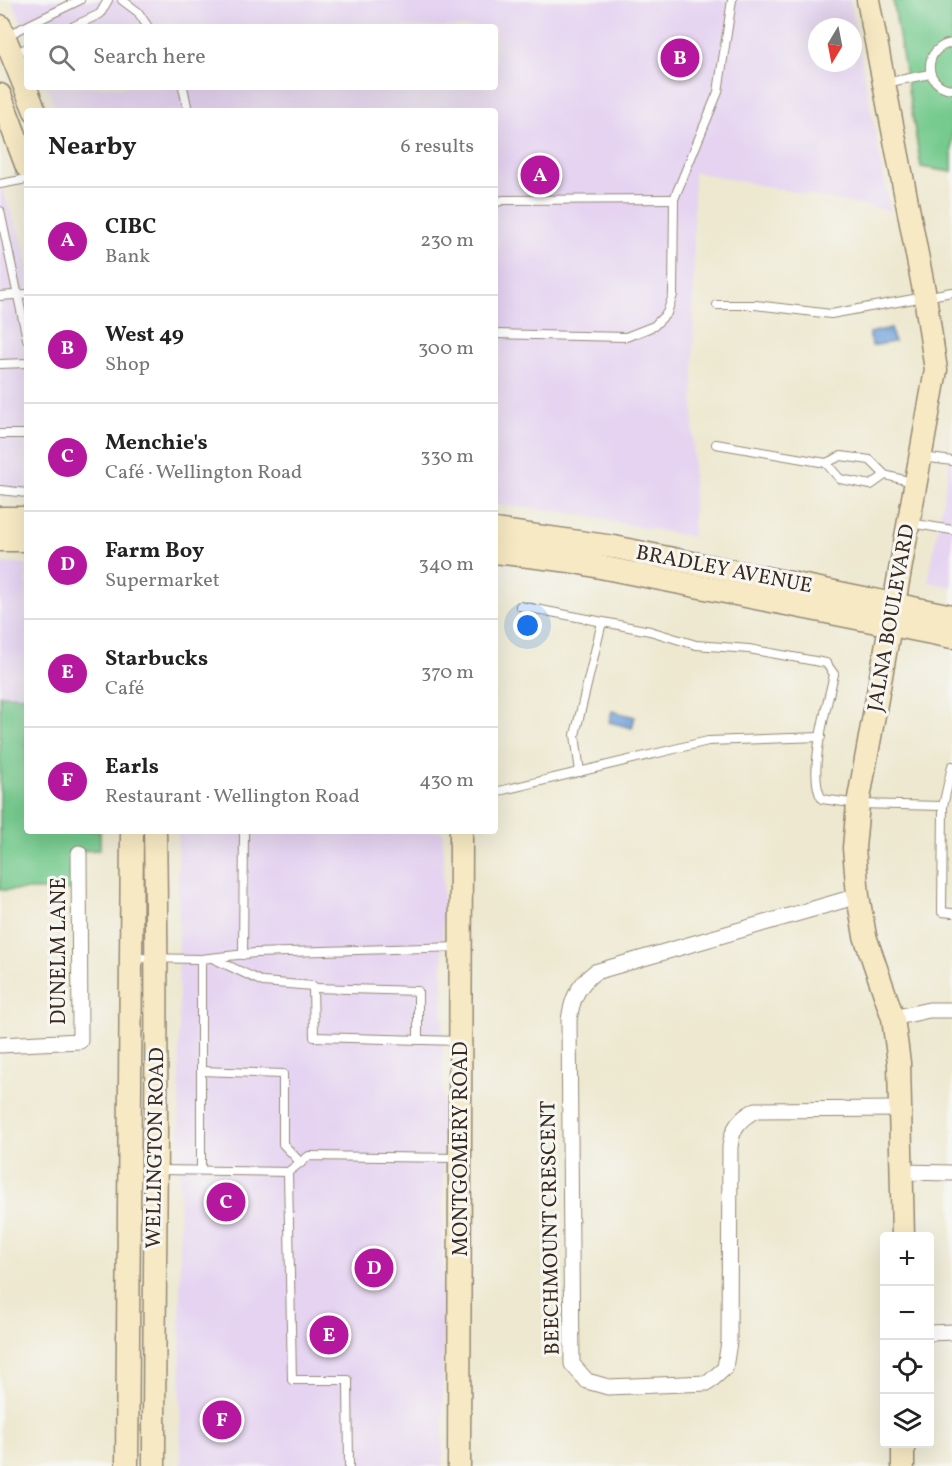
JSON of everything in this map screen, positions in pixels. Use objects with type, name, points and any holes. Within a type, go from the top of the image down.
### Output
[{"type":"main road","name":"JALNA BOULEVARD","points":[[868,0],[925,296],[936,370],[858,804],[854,848],[858,896],[865,936],[893,1018],[899,1063],[903,1232]]},
{"type":"main road","points":[[9,45],[24,85]]},
{"type":"main road","points":[[26,90],[33,108]]},
{"type":"main road","points":[[0,95],[24,158]]},
{"type":"main road","points":[[0,518],[24,518]]},
{"type":"main road","name":"BRADLEY AVENUE","points":[[498,530],[603,545],[892,614],[952,637]]},
{"type":"main road","points":[[0,540],[24,540]]},
{"type":"main road","name":"BRADLEY AVENUE","points":[[498,552],[570,561],[892,614],[952,616]]},
{"type":"main road","name":"WELLINGTON ROAD","points":[[127,1466],[132,834]]},
{"type":"main road","name":"WELLINGTON ROAD","points":[[153,1466],[154,1170],[158,960],[155,834]]},
{"type":"main road","name":"MONTGOMERY ROAD","points":[[459,1466],[461,834]]},
{"type":"main road","points":[[903,1448],[903,1466]]},
{"type":"street","name":"DUNELM LANE","points":[[0,1045],[80,1041],[79,853]]},
{"type":"street","name":"BEECHMOUNT CRESCENT","points":[[858,896],[595,972],[575,993],[569,1020],[572,1364],[587,1381],[608,1387],[708,1383],[725,1368],[729,1342],[730,1147],[734,1127],[743,1117],[756,1110],[901,1109]]},
{"type":"street","points":[[893,1018],[929,1010],[952,1010]]},
{"type":"street","points":[[903,1172],[952,1173]]},
{"type":"street","points":[[934,1333],[952,1332]]},
{"type":"lane","points":[[42,24],[80,0]]},
{"type":"lane","points":[[78,24],[100,14],[108,0]]},
{"type":"lane","points":[[122,0],[138,12],[146,24]]},
{"type":"lane","points":[[498,334],[626,337],[654,326],[667,313],[673,295],[674,199],[718,92],[732,0]]},
{"type":"lane","points":[[9,45],[24,35]]},
{"type":"lane","points":[[952,43],[938,47],[930,59],[930,74],[940,85],[952,89]]},
{"type":"lane","points":[[884,83],[930,74]]},
{"type":"lane","points":[[184,90],[187,108]]},
{"type":"lane","points":[[0,184],[24,180]]},
{"type":"lane","points":[[498,202],[674,199]]},
{"type":"lane","points":[[0,211],[24,325]]},
{"type":"lane","points":[[717,305],[755,305],[831,314],[952,292]]},
{"type":"lane","points":[[0,296],[24,295]]},
{"type":"lane","points":[[0,364],[24,363]]},
{"type":"lane","points":[[0,434],[24,434]]},
{"type":"lane","points":[[716,444],[826,463],[841,456],[870,460],[885,475],[916,483]]},
{"type":"lane","points":[[922,457],[952,461]]},
{"type":"lane","points":[[826,463],[840,478],[871,485],[885,475]]},
{"type":"lane","points":[[0,490],[24,493]]},
{"type":"lane","points":[[909,523],[952,530]]},
{"type":"lane","points":[[520,606],[650,631],[696,645],[749,649],[826,663],[834,674],[820,737],[816,786],[822,799],[858,804],[943,806]]},
{"type":"lane","points":[[580,772],[575,735],[602,622]]},
{"type":"lane","points":[[498,791],[708,741],[820,737]]},
{"type":"lane","points":[[952,766],[943,806],[942,912],[952,913]]},
{"type":"lane","points":[[243,955],[244,834]]},
{"type":"lane","points":[[132,958],[201,959],[243,955],[461,947]]},
{"type":"lane","points":[[212,958],[262,981],[310,984],[314,988],[418,991],[418,1040]]},
{"type":"lane","points":[[201,959],[201,1169]]},
{"type":"lane","points":[[314,988],[314,1037],[461,1041]]},
{"type":"lane","points":[[201,1071],[282,1074],[283,1144],[301,1163]]},
{"type":"lane","points":[[154,1170],[288,1172],[309,1156],[461,1158]]},
{"type":"lane","points":[[288,1172],[292,1380],[348,1380],[349,1466]]},
{"type":"shaded area","points":[[12,0],[850,0],[853,18],[808,18],[808,72],[862,72],[862,63],[890,211],[694,172],[693,537],[564,512],[498,505],[498,108],[56,108],[48,90],[498,90],[498,24],[24,24],[24,29]]},
{"type":"shaded area","points":[[0,184],[24,245],[24,498],[0,497]]},
{"type":"shaded area","points":[[952,450],[952,587],[928,582]]},
{"type":"shaded area","points":[[0,563],[24,564],[24,696],[0,695]]},
{"type":"shaded area","points":[[178,834],[443,834],[443,1466],[181,1466]]},
{"type":"green space","points":[[893,0],[952,0],[952,172],[921,167]]},
{"type":"green space","points":[[0,695],[24,696],[24,834],[100,834],[100,850],[71,851],[72,890],[0,890]]},
{"type":"water","points":[[891,328],[894,342],[872,346],[869,333]]},
{"type":"water","points":[[612,711],[635,717],[632,728],[609,722]]},
{"type":"place","name":"West 49","points":[[680,58]]},
{"type":"place","name":"CIBC","points":[[540,175]]},
{"type":"place","name":"Menchie's","points":[[226,1202]]},
{"type":"place","name":"Farm Boy","points":[[374,1268]]},
{"type":"place","name":"Starbucks","points":[[329,1335]]},
{"type":"place","name":"Earls","points":[[222,1420]]}]
